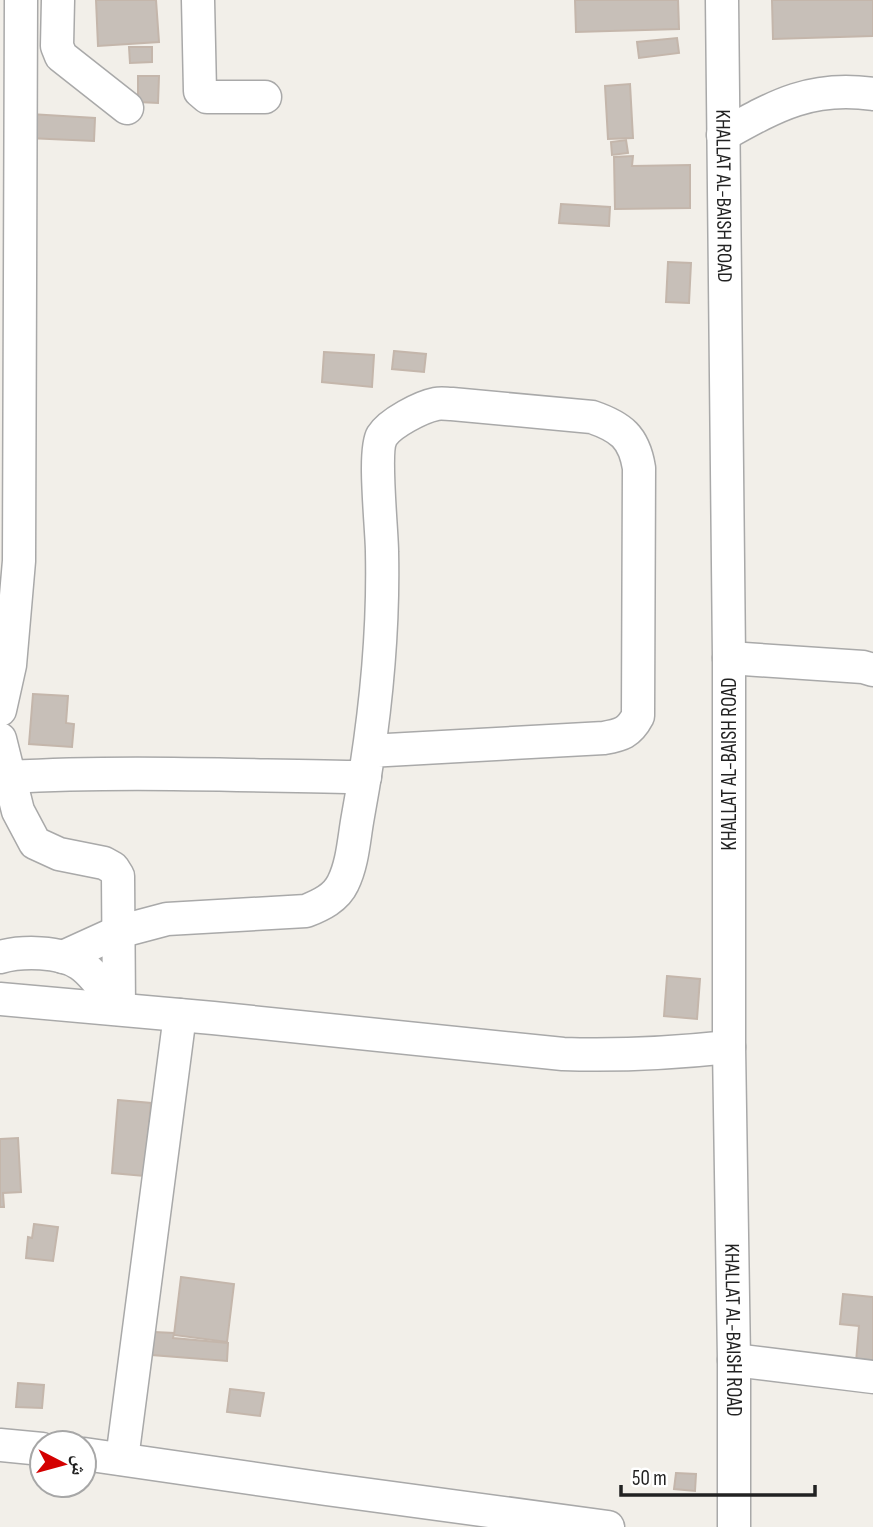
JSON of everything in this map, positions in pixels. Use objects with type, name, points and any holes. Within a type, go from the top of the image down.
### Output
[{"type":"street","points":[[0,710],[10,664],[19,561],[11,35],[22,0]]},
{"type":"street","points":[[58,0],[57,46],[61,56],[127,108]]},
{"type":"street","points":[[198,0],[200,91],[207,97],[265,97]]},
{"type":"street","name":"KHALLAT AL-BAISH ROAD","points":[[722,0],[734,1527]]},
{"type":"street","points":[[723,135],[774,107],[811,95],[873,94]]},
{"type":"street","points":[[9,777],[367,764],[621,735],[633,725],[638,716],[639,468],[637,454],[628,437],[608,422],[592,417],[452,404],[436,404],[394,424],[382,437],[378,453],[382,551],[382,618],[378,675],[367,764],[349,868],[343,885],[326,903],[306,911],[167,919],[118,932],[62,957]]},
{"type":"street","points":[[729,657],[873,670]]},
{"type":"street","points":[[0,739],[18,811],[36,843],[59,854],[104,863],[114,868],[118,876],[119,1009]]},
{"type":"street","points":[[0,957],[30,953],[62,957],[80,964],[119,1009]]},
{"type":"street","points":[[0,999],[563,1054],[673,1053],[729,1047]]},
{"type":"street","points":[[122,1459],[180,1015]]},
{"type":"street","points":[[734,1360],[873,1377]]},
{"type":"street","points":[[0,1445],[28,1447]]},
{"type":"street","points":[[98,1456],[608,1527]]},
{"type":"building","points":[[96,0],[156,0],[159,42],[98,46]]},
{"type":"building","points":[[575,0],[678,0],[679,29],[576,32]]},
{"type":"building","points":[[772,0],[873,0],[873,36],[773,39]]},
{"type":"building","points":[[677,38],[679,53],[639,58],[637,42]]},
{"type":"building","points":[[129,47],[152,47],[152,62],[130,63]]},
{"type":"building","points":[[138,76],[159,76],[158,103],[138,102]]},
{"type":"building","points":[[630,84],[633,138],[608,139],[605,86]]},
{"type":"building","points":[[30,114],[95,118],[94,141],[28,138]]},
{"type":"building","points":[[626,140],[628,153],[612,155],[611,142]]},
{"type":"building","points":[[633,156],[632,166],[690,165],[690,208],[615,209],[614,157]]},
{"type":"building","points":[[561,204],[610,207],[609,226],[559,223]]},
{"type":"building","points":[[668,262],[691,263],[689,303],[666,302]]},
{"type":"building","points":[[394,351],[426,354],[424,372],[392,369]]},
{"type":"building","points":[[324,352],[374,355],[372,387],[322,382]]},
{"type":"building","points":[[33,694],[68,696],[66,723],[74,724],[72,747],[29,744]]},
{"type":"building","points":[[667,976],[700,979],[697,1019],[664,1016]]},
{"type":"building","points":[[118,1100],[151,1103],[144,1176],[112,1173]]},
{"type":"building","points":[[18,1138],[21,1192],[3,1193],[4,1207],[0,1207],[0,1139]]},
{"type":"building","points":[[34,1224],[58,1227],[53,1261],[26,1258],[28,1237],[32,1238]]},
{"type":"building","points":[[181,1277],[234,1284],[227,1342],[174,1335]]},
{"type":"building","points":[[843,1294],[873,1297],[873,1376],[855,1374],[859,1326],[840,1324]]},
{"type":"building","points":[[154,1332],[174,1333],[173,1338],[228,1343],[227,1361],[152,1355]]},
{"type":"building","points":[[18,1383],[44,1385],[42,1408],[16,1407]]},
{"type":"building","points":[[230,1389],[264,1393],[260,1416],[227,1412]]},
{"type":"building","points":[[676,1473],[696,1474],[695,1491],[674,1489]]}]
